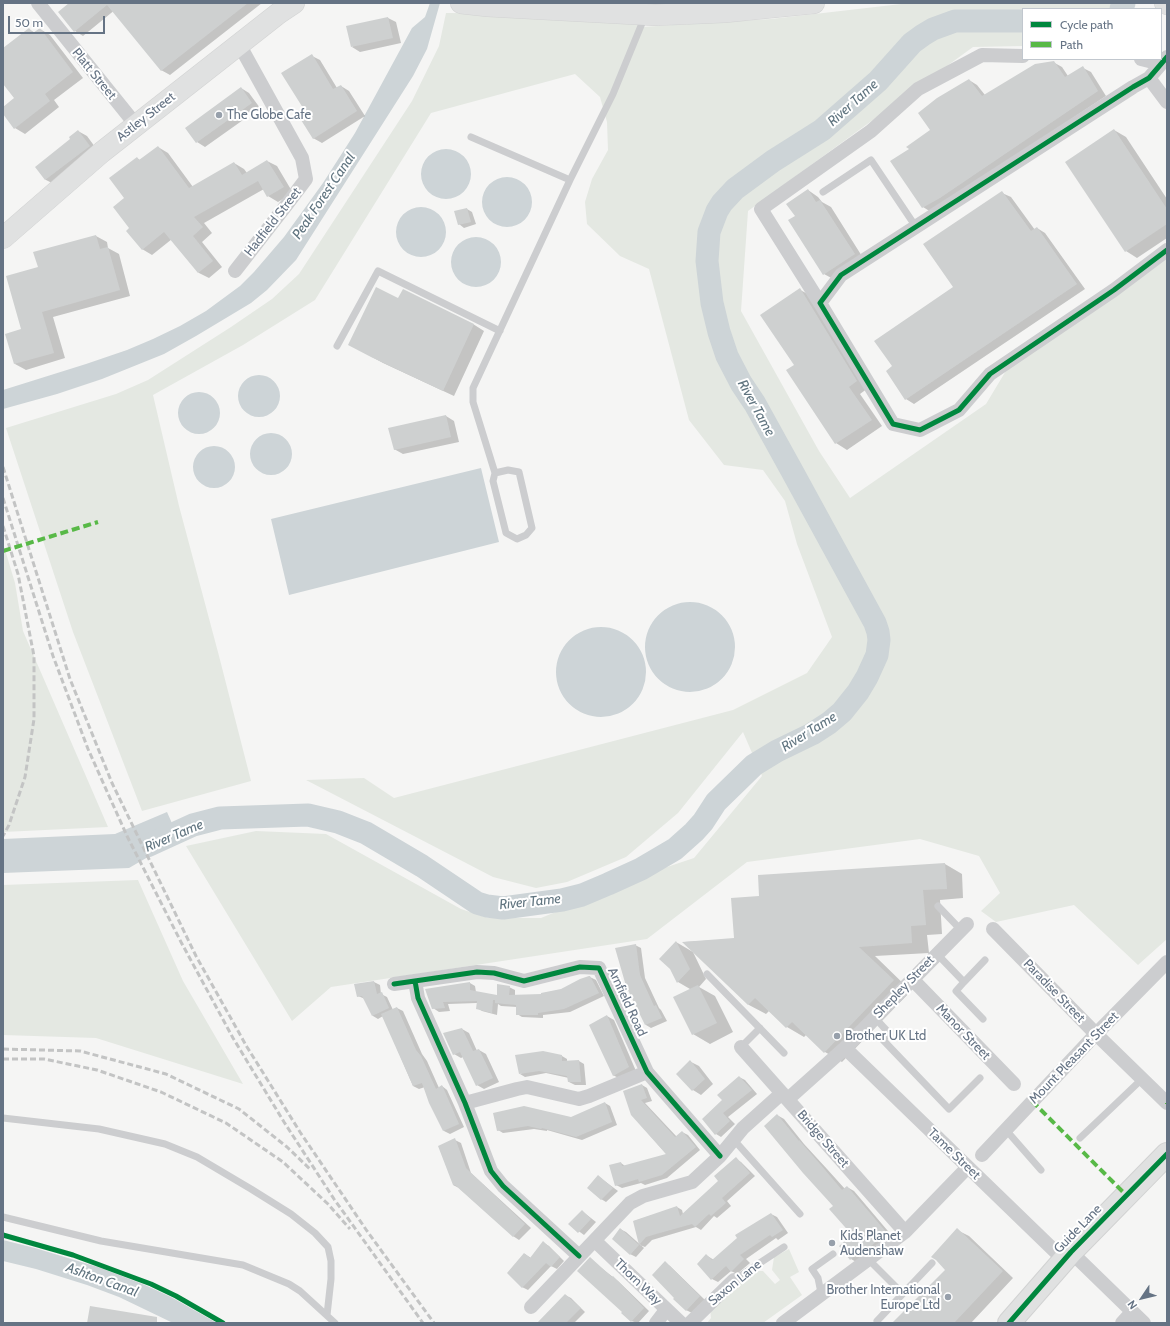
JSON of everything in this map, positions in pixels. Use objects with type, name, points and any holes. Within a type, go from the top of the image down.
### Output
[{"type":"highway","name":"Guide Lane","points":[[1009,1323],[1068,1256],[1167,1154]]},
{"type":"main road","name":"Astley Street","points":[[3,238],[102,152],[239,44],[294,3]]},
{"type":"main road","points":[[462,3],[488,6],[653,13],[724,12],[814,3]]},
{"type":"street","name":"Platt Street","points":[[38,3],[136,125]]},
{"type":"street","name":"Hadfield Street","points":[[235,270],[306,179],[302,158],[239,44]]},
{"type":"street","points":[[1022,56],[982,55],[918,89],[871,131],[761,209],[893,424],[920,430],[959,410],[990,374],[1114,290],[1167,250]]},
{"type":"street","points":[[1152,60],[1164,61]]},
{"type":"street","points":[[820,303],[841,275],[1134,86],[1149,78],[1164,61]]},
{"type":"street","points":[[1149,78],[1167,102]]},
{"type":"street","name":"Shepley Street","points":[[785,1096],[846,1048],[964,927]]},
{"type":"street","name":"Paradise Street","points":[[993,929],[1096,1034],[1167,1103]]},
{"type":"street","name":"Mount Pleasant Street","points":[[982,1155],[1096,1034],[1167,962]]},
{"type":"street","name":"Arnfield Road","points":[[394,984],[477,972],[494,973],[524,981],[580,967],[599,968],[647,1072],[720,1156]]},
{"type":"street","name":"Manor Street","points":[[912,979],[1014,1084]]},
{"type":"street","points":[[414,981],[418,998],[465,1103],[491,1171],[503,1186],[579,1256]]},
{"type":"street","name":"Bridge Street","points":[[741,1047],[905,1232]]},
{"type":"street","name":"Tame Street","points":[[846,1048],[968,1167],[1144,1323]]},
{"type":"street","points":[[465,1103],[517,1089],[527,1088],[580,1098],[590,1096],[647,1072]]},
{"type":"street","points":[[530,1307],[630,1203],[643,1196],[692,1182],[720,1156],[743,1128],[785,1096]]},
{"type":"street","points":[[790,1321],[821,1293],[905,1232],[968,1167]]},
{"type":"street","name":"Thorn Way","points":[[595,1241],[681,1323]]},
{"type":"street","name":"Saxon Lane","points":[[690,1323],[734,1280]]},
{"type":"street","points":[[656,1323],[666,1310]]},
{"type":"street","points":[[1122,1323],[1132,1312]]},
{"type":"lane","points":[[495,473],[508,470],[519,472],[532,528],[526,535],[517,539],[506,534],[493,481],[495,473],[473,402],[473,388],[570,180],[653,13]]},
{"type":"lane","points":[[471,137],[570,180]]},
{"type":"lane","points":[[823,192],[871,160],[916,227]]},
{"type":"lane","points":[[337,346],[378,271],[500,331]]},
{"type":"lane","points":[[938,906],[964,927]]},
{"type":"lane","points":[[937,954],[964,982]]},
{"type":"lane","points":[[983,1019],[956,991],[985,960]]},
{"type":"lane","points":[[707,974],[784,1053]]},
{"type":"lane","points":[[875,1018],[889,1033],[883,1040],[949,1109],[980,1078]]},
{"type":"lane","points":[[741,1047],[760,1028]]},
{"type":"lane","points":[[1080,1138],[1142,1079]]},
{"type":"lane","points":[[3,1118],[99,1129],[166,1144],[197,1157],[264,1197],[291,1214],[315,1233],[328,1247],[331,1261],[331,1279],[327,1315]]},
{"type":"lane","points":[[1006,1130],[1041,1170]]},
{"type":"lane","points":[[734,1140],[800,1214]]},
{"type":"lane","points":[[3,1217],[102,1241],[243,1265],[289,1284],[300,1291],[335,1323]]},
{"type":"lane","name":"Saxon Lane","points":[[734,1280],[784,1247]]},
{"type":"lane","points":[[821,1293],[818,1278],[812,1269],[834,1254]]},
{"type":"lane","points":[[868,1259],[902,1293]]},
{"type":"lane","points":[[877,1321],[932,1263]]},
{"type":"shaded area","points":[[910,3],[1116,3],[1135,8],[1022,8],[1022,46],[973,47],[748,211],[741,311],[819,451],[850,498],[986,404],[1007,369],[1167,256],[1167,939],[1138,965],[1074,905],[996,922],[981,911],[1000,893],[979,856],[920,839],[747,862],[647,939],[331,987],[292,1021],[186,846],[256,831],[326,834],[461,909],[488,918],[541,918],[658,870],[694,858],[762,776],[743,732],[678,813],[626,857],[567,882],[536,888],[493,877],[306,780],[364,778],[394,798],[733,710],[807,673],[832,637],[797,544],[785,501],[763,470],[724,465],[689,420],[649,269],[620,256],[587,224],[585,202],[592,179],[608,150],[607,122],[600,97],[575,74],[431,113],[315,300],[243,345],[153,395],[179,506],[251,781],[142,811],[73,632],[6,428],[116,394],[148,380],[272,299],[299,274],[412,101],[439,46],[446,13],[632,14],[641,27],[771,19]]},
{"type":"shaded area","points":[[3,543],[15,583],[23,631],[108,827],[3,832]]},
{"type":"shaded area","points":[[138,880],[183,981],[243,1084],[96,1038],[3,1035],[3,885]]},
{"type":"shaded area","points":[[789,1249],[799,1272],[790,1277],[802,1295],[763,1323],[707,1323],[711,1318],[710,1309],[729,1289],[754,1271],[763,1271],[775,1284],[780,1280],[772,1270],[774,1257]]},
{"type":"water","name":"Peak Forest Canal","points":[[430,3],[440,3],[427,49],[413,76],[296,260],[267,290],[251,303],[164,354],[102,379],[57,394],[3,409],[3,390],[86,364],[127,350],[153,339],[206,311],[240,286],[284,237],[323,183],[355,133],[412,28],[425,17]]},
{"type":"water","points":[[441,149],[451,149],[464,156],[471,169],[471,179],[464,192],[451,199],[441,199],[432,195],[425,188],[421,179],[421,169],[425,160],[432,153]]},
{"type":"water","points":[[507,177],[517,179],[525,184],[530,192],[532,202],[530,212],[525,220],[517,225],[507,227],[497,225],[489,220],[484,212],[482,202],[484,192],[489,184],[497,179]]},
{"type":"water","points":[[416,207],[426,207],[439,214],[446,227],[446,237],[439,250],[426,257],[416,257],[407,253],[400,246],[396,237],[396,227],[400,218],[407,211]]},
{"type":"water","points":[[476,237],[490,241],[497,248],[501,262],[497,276],[490,283],[476,287],[462,283],[455,276],[451,262],[455,248],[462,241]]},
{"type":"water","points":[[255,375],[263,375],[274,381],[280,392],[280,400],[274,411],[263,417],[255,417],[244,411],[238,400],[238,392],[244,381]]},
{"type":"water","points":[[195,392],[203,392],[214,398],[220,409],[220,417],[214,428],[203,434],[195,434],[184,428],[178,417],[178,409],[184,398]]},
{"type":"water","points":[[271,433],[286,439],[292,454],[286,469],[271,475],[256,469],[250,454],[256,439]]},
{"type":"water","points":[[214,446],[229,452],[235,467],[229,482],[214,488],[199,482],[193,467],[199,452]]},
{"type":"water","points":[[481,468],[499,542],[289,595],[271,519]]},
{"type":"water","points":[[690,602],[707,606],[722,615],[731,630],[735,647],[731,664],[722,679],[707,688],[690,692],[673,688],[658,679],[649,664],[645,647],[649,630],[658,615],[673,606]]},
{"type":"water","points":[[601,627],[618,631],[633,640],[642,655],[646,672],[642,689],[633,704],[618,713],[601,717],[584,713],[569,704],[560,689],[556,672],[560,655],[569,640],[584,631]]},
{"type":"water","points":[[167,812],[179,839],[129,868],[3,873],[3,839],[115,834]]},
{"type":"water","name":"Ashton Canal","points":[[3,1240],[101,1268],[145,1285],[171,1297],[217,1323],[173,1323],[119,1297],[87,1285],[36,1269],[3,1261]]},
{"type":"building","points":[[69,3],[248,3],[161,71],[107,5],[74,32],[58,12]]},
{"type":"building","points":[[388,17],[393,38],[351,47],[346,26]]},
{"type":"building","points":[[29,28],[33,33],[40,28],[73,72],[45,94],[50,101],[14,129],[3,114],[3,107],[14,98],[3,84],[3,48]]},
{"type":"building","points":[[312,54],[333,89],[341,85],[357,111],[313,139],[296,112],[303,108],[281,73]]},
{"type":"building","points":[[1054,61],[1065,77],[1083,66],[1098,91],[940,198],[922,208],[890,161],[909,149],[906,147],[930,130],[918,113],[937,98],[969,79],[982,96],[1035,64]]},
{"type":"building","name":"The Globe Cafe","points":[[241,87],[252,103],[196,143],[185,128]]},
{"type":"building","points":[[1114,129],[1167,209],[1167,224],[1125,252],[1065,162]]},
{"type":"building","points":[[78,130],[90,146],[45,180],[35,167],[70,139],[69,137]]},
{"type":"building","points":[[158,146],[189,188],[234,162],[242,175],[267,160],[284,187],[267,197],[258,181],[194,217],[203,227],[193,236],[213,261],[198,273],[164,232],[142,250],[126,231],[129,228],[113,207],[124,198],[109,178],[137,157],[139,160]]},
{"type":"building","points":[[808,189],[816,202],[820,200],[855,254],[823,275],[788,220],[795,216],[786,204]]},
{"type":"building","points":[[1002,191],[1031,231],[1037,227],[1077,284],[905,400],[886,371],[892,366],[874,341],[953,287],[923,244]]},
{"type":"building","points":[[467,208],[471,222],[458,225],[454,211]]},
{"type":"building","points":[[96,235],[100,249],[108,247],[120,290],[42,312],[54,353],[14,364],[5,334],[21,329],[6,276],[38,267],[33,252]]},
{"type":"building","points":[[376,287],[398,298],[403,289],[474,324],[443,391],[348,345]]},
{"type":"building","points":[[800,288],[857,381],[849,387],[872,420],[835,444],[786,370],[794,365],[760,315]]},
{"type":"building","points":[[446,415],[451,437],[394,450],[388,428]]},
{"type":"building","points":[[945,863],[947,889],[923,890],[926,925],[911,926],[912,943],[859,947],[894,980],[824,1053],[792,1022],[786,1028],[755,998],[748,1005],[682,942],[734,938],[731,898],[759,896],[758,875]]},
{"type":"building","points":[[676,941],[690,969],[677,983],[670,969],[659,959]]},
{"type":"building","points":[[636,944],[640,975],[654,1006],[656,1005],[662,1018],[645,1025],[626,986],[615,948]]},
{"type":"building","points":[[590,976],[599,993],[564,1009],[538,1013],[538,1015],[516,1015],[516,1005],[495,1003],[495,1000],[493,1000],[492,1013],[476,1009],[477,1001],[443,1002],[445,1008],[432,1009],[425,989],[470,982],[470,990],[497,995],[497,984],[510,986],[509,995],[541,994],[561,989],[580,979]]},
{"type":"building","points":[[374,981],[377,994],[382,992],[389,1008],[372,1016],[362,996],[357,997],[354,984]]},
{"type":"building","points":[[698,985],[717,1023],[692,1035],[673,997]]},
{"type":"building","points":[[397,1007],[416,1050],[421,1056],[436,1089],[442,1085],[459,1124],[443,1131],[429,1103],[422,1083],[413,1086],[381,1014]]},
{"type":"building","points":[[607,1015],[629,1067],[613,1076],[589,1025]]},
{"type":"building","points":[[462,1028],[473,1051],[479,1049],[493,1078],[476,1086],[460,1052],[453,1055],[443,1033]]},
{"type":"building","points":[[543,1051],[562,1055],[562,1061],[579,1060],[581,1082],[568,1082],[567,1076],[539,1071],[519,1074],[515,1055]]},
{"type":"building","points":[[690,1060],[705,1079],[692,1091],[676,1074]]},
{"type":"building","points":[[739,1076],[752,1090],[723,1113],[730,1121],[715,1135],[702,1119],[722,1100],[717,1095]]},
{"type":"building","points":[[642,1084],[647,1098],[641,1100],[675,1137],[682,1131],[696,1147],[662,1175],[639,1182],[638,1179],[615,1186],[609,1165],[621,1162],[622,1166],[666,1154],[631,1115],[623,1091]]},
{"type":"building","points":[[605,1102],[612,1122],[576,1137],[528,1126],[497,1131],[493,1113],[524,1106],[571,1117]]},
{"type":"building","points":[[777,1114],[842,1190],[847,1186],[887,1233],[866,1250],[864,1248],[850,1260],[839,1246],[852,1235],[829,1209],[833,1206],[764,1126]]},
{"type":"building","points":[[455,1138],[466,1168],[525,1224],[513,1237],[455,1185],[453,1185],[438,1146]]},
{"type":"building","points":[[736,1157],[750,1173],[722,1198],[726,1203],[711,1216],[709,1214],[695,1227],[692,1224],[646,1237],[639,1245],[633,1221],[677,1206],[680,1216],[718,1181],[714,1176]]},
{"type":"building","points":[[598,1175],[613,1188],[601,1200],[587,1188]]},
{"type":"building","points":[[582,1210],[591,1219],[578,1233],[568,1224]]},
{"type":"building","points":[[771,1213],[783,1230],[772,1237],[770,1235],[740,1255],[744,1259],[731,1272],[726,1266],[711,1280],[697,1264],[706,1254],[712,1260],[737,1238],[735,1235]]},
{"type":"building","points":[[620,1228],[639,1245],[630,1255],[612,1239]]},
{"type":"building","name":"Brother International Europe Ltd","points":[[957,1228],[1003,1271],[954,1323],[892,1323],[945,1270],[936,1260],[931,1257]]},
{"type":"building","points":[[543,1241],[560,1257],[551,1267],[546,1263],[522,1288],[507,1273],[524,1253],[530,1258]]},
{"type":"building","points":[[590,1257],[612,1277],[613,1276],[644,1308],[631,1322],[577,1271]]},
{"type":"building","points":[[665,1261],[700,1296],[686,1311],[673,1299],[674,1298],[652,1275]]},
{"type":"building","points":[[565,1294],[581,1308],[566,1323],[537,1323]]},
{"type":"building","points":[[90,1306],[157,1317],[157,1323],[87,1323]]},
{"type":"waterway","name":"River Tame","points":[[1122,8],[1124,3]]},
{"type":"waterway","name":"River Tame","points":[[147,846],[193,825],[220,818],[308,815],[338,822],[366,833],[422,866],[477,903],[503,908],[562,900],[582,895],[608,884],[641,869],[675,849],[703,822],[716,802],[754,765],[777,751],[812,734],[842,712],[858,692],[877,655],[879,640],[878,632],[875,623],[792,471],[727,356],[712,303],[707,261],[709,232],[717,211],[735,189],[773,161],[822,130],[878,81],[912,43],[923,35],[933,29],[955,21],[1022,21]]},
{"type":"railway","points":[[3,467],[70,679],[112,783],[196,956],[247,1047],[300,1132],[367,1231],[434,1323]]},
{"type":"railway","points":[[3,498],[53,656],[88,749],[127,836],[181,942],[233,1038],[284,1122],[334,1199],[423,1323]]},
{"type":"railway","points":[[3,526],[18,574],[34,656],[34,719],[25,777],[9,825],[3,836]]},
{"type":"railway","points":[[3,1049],[80,1051],[166,1074],[239,1109],[287,1147],[311,1170]]},
{"type":"railway","points":[[3,1059],[44,1059],[97,1070],[161,1092],[226,1123],[283,1162],[328,1204],[350,1229]]},
{"type":"marked path","points":[[3,551],[98,522]]},
{"type":"marked path","points":[[1032,1101],[1126,1195]]},
{"type":"cycle path","points":[[1167,57],[1149,78],[841,275],[820,303],[893,424],[920,430],[959,410],[990,374],[1114,290],[1167,250]]},
{"type":"cycle path","points":[[394,984],[477,972],[494,973],[524,981],[580,967],[599,968],[647,1072],[720,1156]]},
{"type":"cycle path","points":[[415,981],[418,998],[465,1103],[491,1171],[503,1186],[579,1256]]},
{"type":"cycle path","points":[[1009,1323],[1071,1252],[1167,1154]]},
{"type":"cycle path","points":[[3,1235],[73,1255],[151,1284],[176,1296],[223,1323]]},
{"type":"place","name":"The Globe Cafe","points":[[219,115]]},
{"type":"place","name":"Brother UK Ltd","points":[[837,1036]]},
{"type":"place","name":"Kids Planet Audenshaw","points":[[832,1243]]},
{"type":"place","name":"Brother International Europe Ltd","points":[[948,1297]]}]
